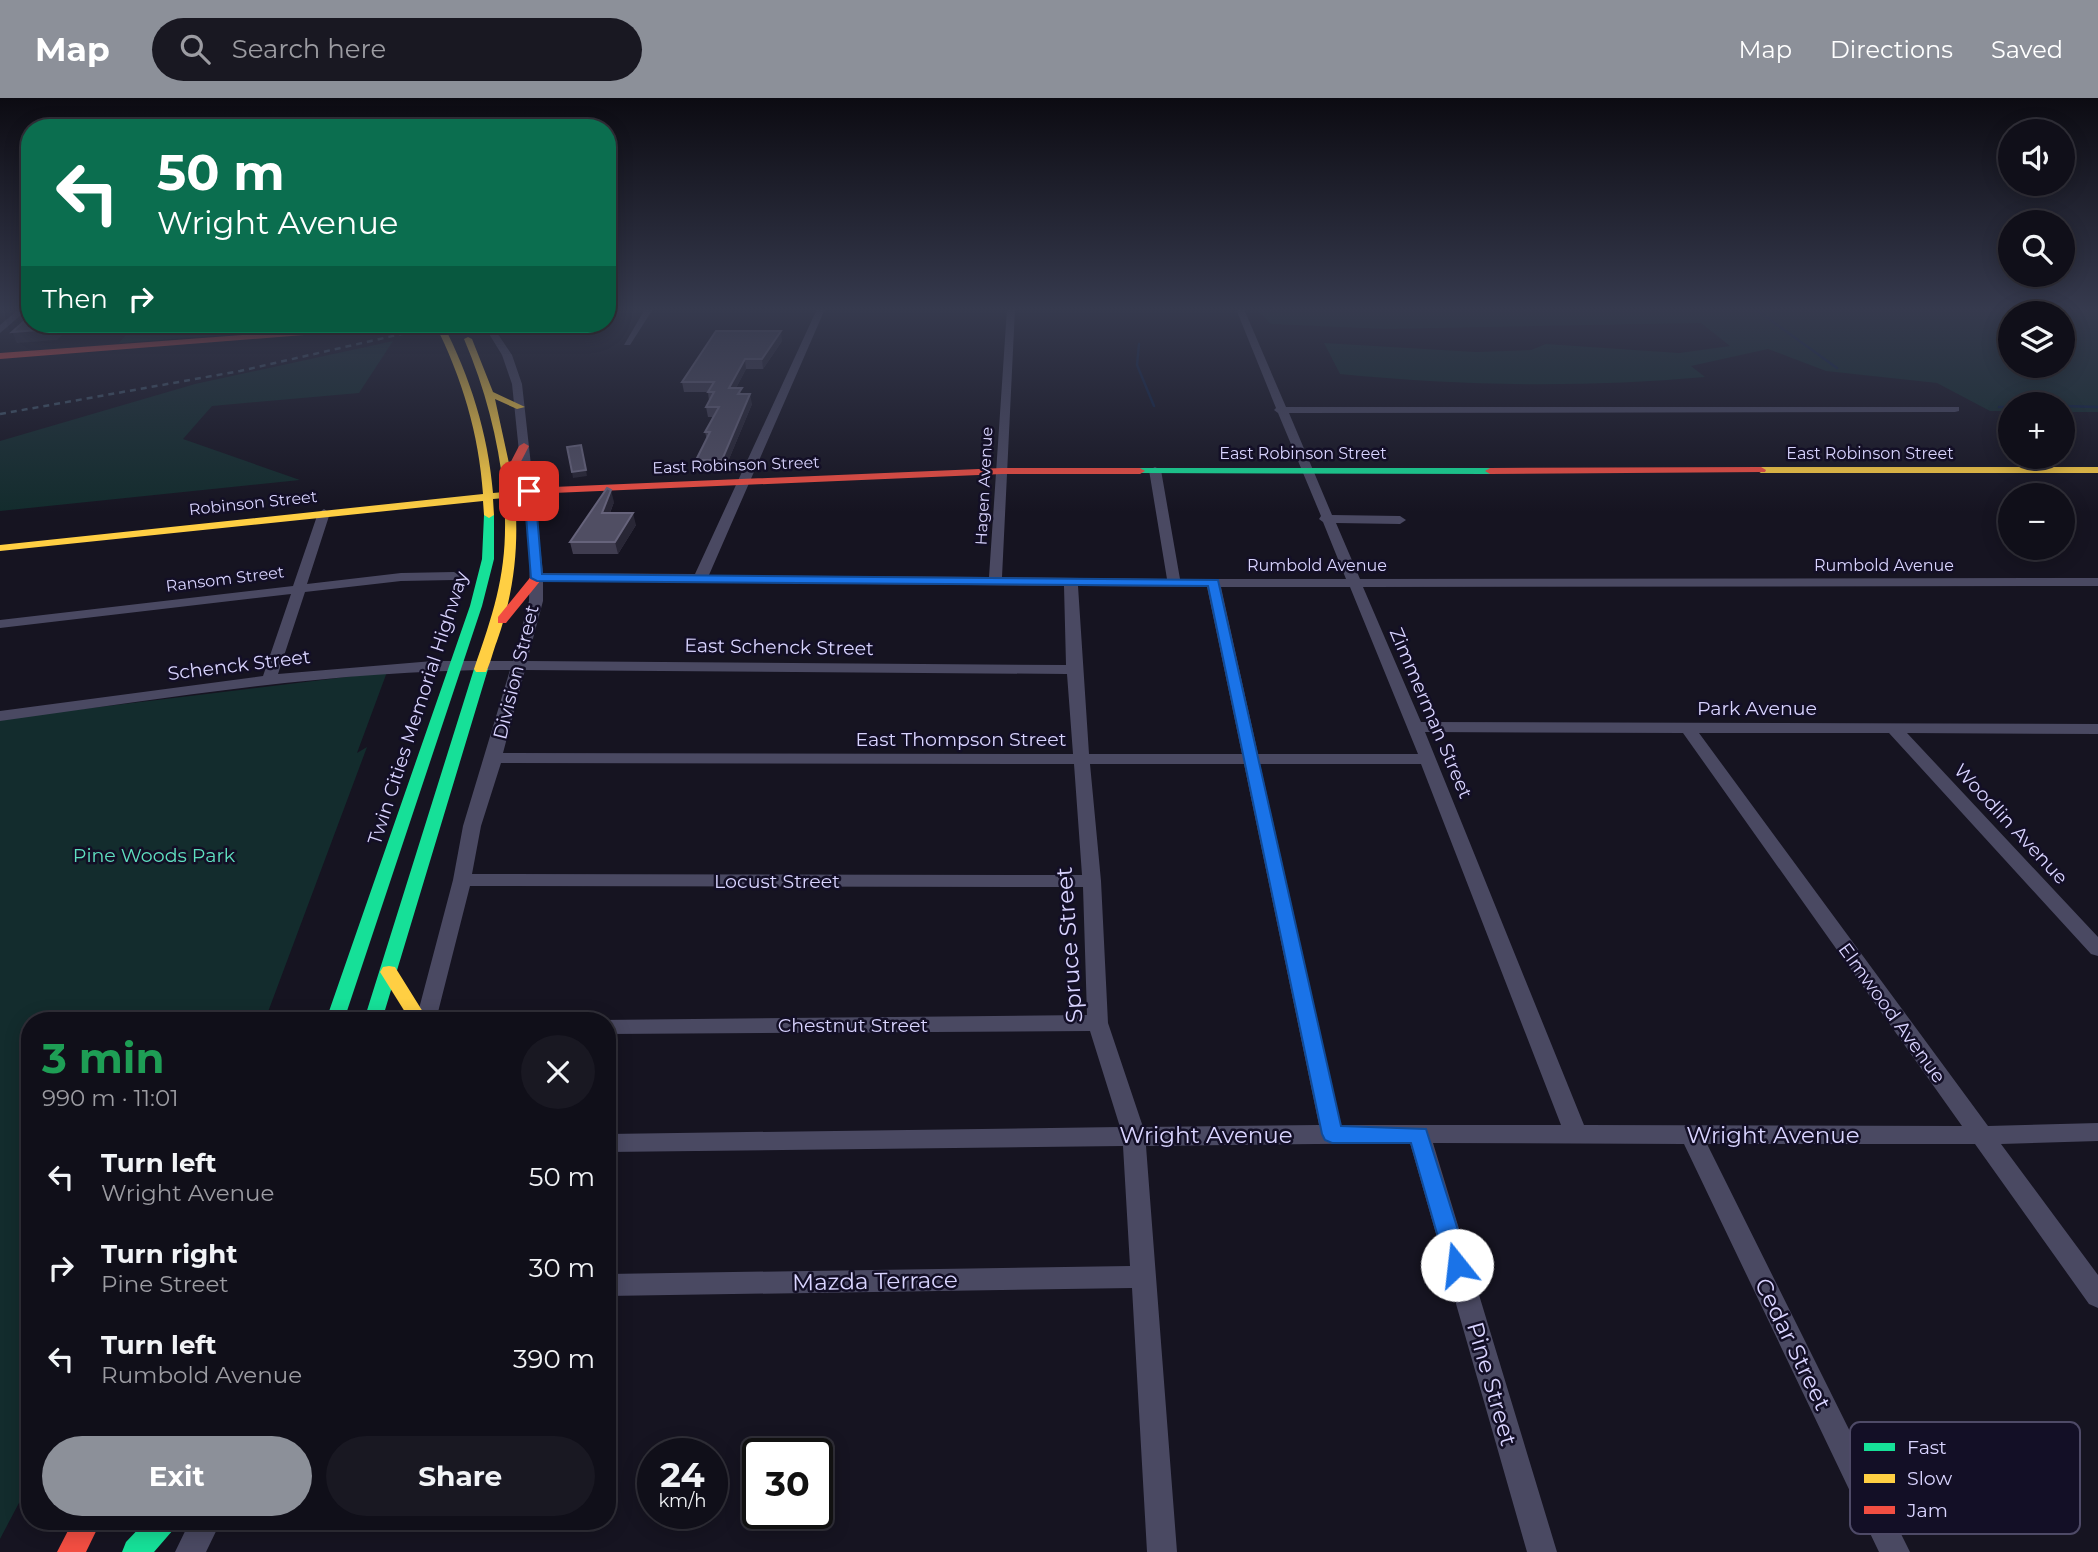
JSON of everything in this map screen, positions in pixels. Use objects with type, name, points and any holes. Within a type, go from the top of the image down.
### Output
[{"type":"main road","name":"Twin Cities Memorial Highway","points":[[338,1012],[456,664],[488,558],[487,496],[482,455],[464,377]]},
{"type":"main road","points":[[376,1012],[508,582],[513,541],[508,485],[483,377]]},
{"type":"main road","points":[[488,393],[520,407]]},
{"type":"main road","points":[[508,485],[524,446]]},
{"type":"main road","name":"East Robinson Street","points":[[508,485],[529,491],[1002,471],[2098,470]]},
{"type":"main road","name":"Robinson Street","points":[[0,548],[487,496],[508,485]]},
{"type":"main road","points":[[495,629],[537,578]]},
{"type":"main road","points":[[389,972],[414,1012]]},
{"type":"main road","points":[[71,1552],[84,1530]]},
{"type":"main road","points":[[127,1552],[138,1530]]},
{"type":"main road","points":[[136,1552],[156,1530]]},
{"type":"street","name":"Division Street","points":[[428,1012],[472,826],[494,758],[536,601],[537,578],[529,491],[520,407],[514,377]]},
{"type":"street","points":[[700,579],[791,377]]},
{"type":"street","name":"Hagen Avenue","points":[[995,580],[1007,377]]},
{"type":"street","name":"Zimmerman Street","points":[[1266,377],[1415,727],[1577,1136]]},
{"type":"street","points":[[1279,410],[1955,409]]},
{"type":"street","points":[[1155,470],[1174,582]]},
{"type":"street","points":[[269,680],[324,513]]},
{"type":"street","points":[[1325,519],[1400,520]]},
{"type":"street","name":"Ransom Street","points":[[0,624],[401,577],[454,576]]},
{"type":"street","name":"Rumbold Avenue","points":[[537,578],[1213,583],[2098,582]]},
{"type":"street","name":"Spruce Street","points":[[1071,581],[1074,670],[1093,881],[1098,1023],[1134,1135],[1163,1552]]},
{"type":"street","points":[[1213,583],[1332,1134]]},
{"type":"street","name":"Schenck Street","points":[[0,716],[353,670],[483,663]]},
{"type":"street","name":"East Schenck Street","points":[[483,663],[1074,670]]},
{"type":"street","name":"Park Avenue","points":[[1415,727],[2098,729]]},
{"type":"street","name":"Woodlin Avenue","points":[[1893,728],[2098,949]]},
{"type":"street","name":"Elmwood Avenue","points":[[1688,729],[2098,1296]]},
{"type":"street","name":"East Thompson Street","points":[[494,758],[1081,761],[1428,759]]},
{"type":"street","name":"Locust Street","points":[[461,880],[1093,881]]},
{"type":"street","name":"Chestnut Street","points":[[616,1026],[1098,1023]]},
{"type":"street","name":"Wright Avenue","points":[[616,1143],[1134,1135],[1979,1135],[2098,1132]]},
{"type":"street","name":"Pine Street","points":[[1419,1135],[1542,1552]]},
{"type":"street","name":"Cedar Street","points":[[1691,1135],[1850,1460]]},
{"type":"street","name":"Mazda Terrace","points":[[616,1285],[1142,1277]]},
{"type":"street","points":[[190,1552],[201,1530]]},
{"type":"street","name":"Cedar Street","points":[[1886,1534],[1895,1552]]},
{"type":"green space","points":[[228,377],[370,377],[359,393],[212,406],[183,439],[300,480],[0,511],[0,441]]},
{"type":"green space","points":[[1377,377],[1705,377],[1614,383],[1522,384]]},
{"type":"green space","points":[[1880,377],[2098,377],[2098,412],[2075,412],[2075,392],[1998,392],[1998,411],[1990,411],[1937,383]]},
{"type":"green space","name":"Pine Woods Park","points":[[387,672],[357,753],[367,747],[268,1012],[21,1012],[21,1499],[0,1539],[0,719]]},
{"type":"building","points":[[685,377],[735,377],[729,388],[742,388],[738,394],[750,394],[722,460],[696,460],[710,432],[705,432],[719,407],[706,407],[714,392],[708,392],[714,382],[682,382]]},
{"type":"building","points":[[581,445],[586,470],[572,472],[567,447]]},
{"type":"building","points":[[607,488],[611,490],[602,513],[633,513],[615,542],[570,542]]},
{"type":"waterway","points":[[1142,377],[1154,406]]},
{"type":"waterway","points":[[2075,406],[2098,407]]},
{"type":"railway","points":[[0,414],[207,377]]},
{"type":"traffic: fast","points":[[1140,471],[1490,471]]},
{"type":"traffic: fast","points":[[338,1012],[476,606],[488,559],[489,515]]},
{"type":"traffic: fast","points":[[375,1012],[481,669]]},
{"type":"traffic: fast","points":[[136,1552],[156,1530]]},
{"type":"traffic: slow","points":[[463,377],[481,441],[489,515]]},
{"type":"traffic: slow","points":[[481,669],[506,592],[512,523],[505,458],[483,377]]},
{"type":"traffic: slow","points":[[488,393],[520,407]]},
{"type":"traffic: slow","points":[[1761,470],[2098,470]]},
{"type":"traffic: slow","points":[[0,548],[553,490]]},
{"type":"traffic: slow","points":[[389,972],[414,1012]]},
{"type":"traffic: jam","points":[[508,477],[524,446]]},
{"type":"traffic: jam","points":[[1490,471],[1761,470]]},
{"type":"traffic: jam","points":[[553,490],[1002,471],[1140,471]]},
{"type":"traffic: jam","points":[[502,620],[537,577]]},
{"type":"traffic: jam","points":[[71,1552],[83,1530]]},
{"type":"route","points":[[529,491],[537,578],[1213,583],[1332,1134],[1419,1135],[1457,1265]]}]
